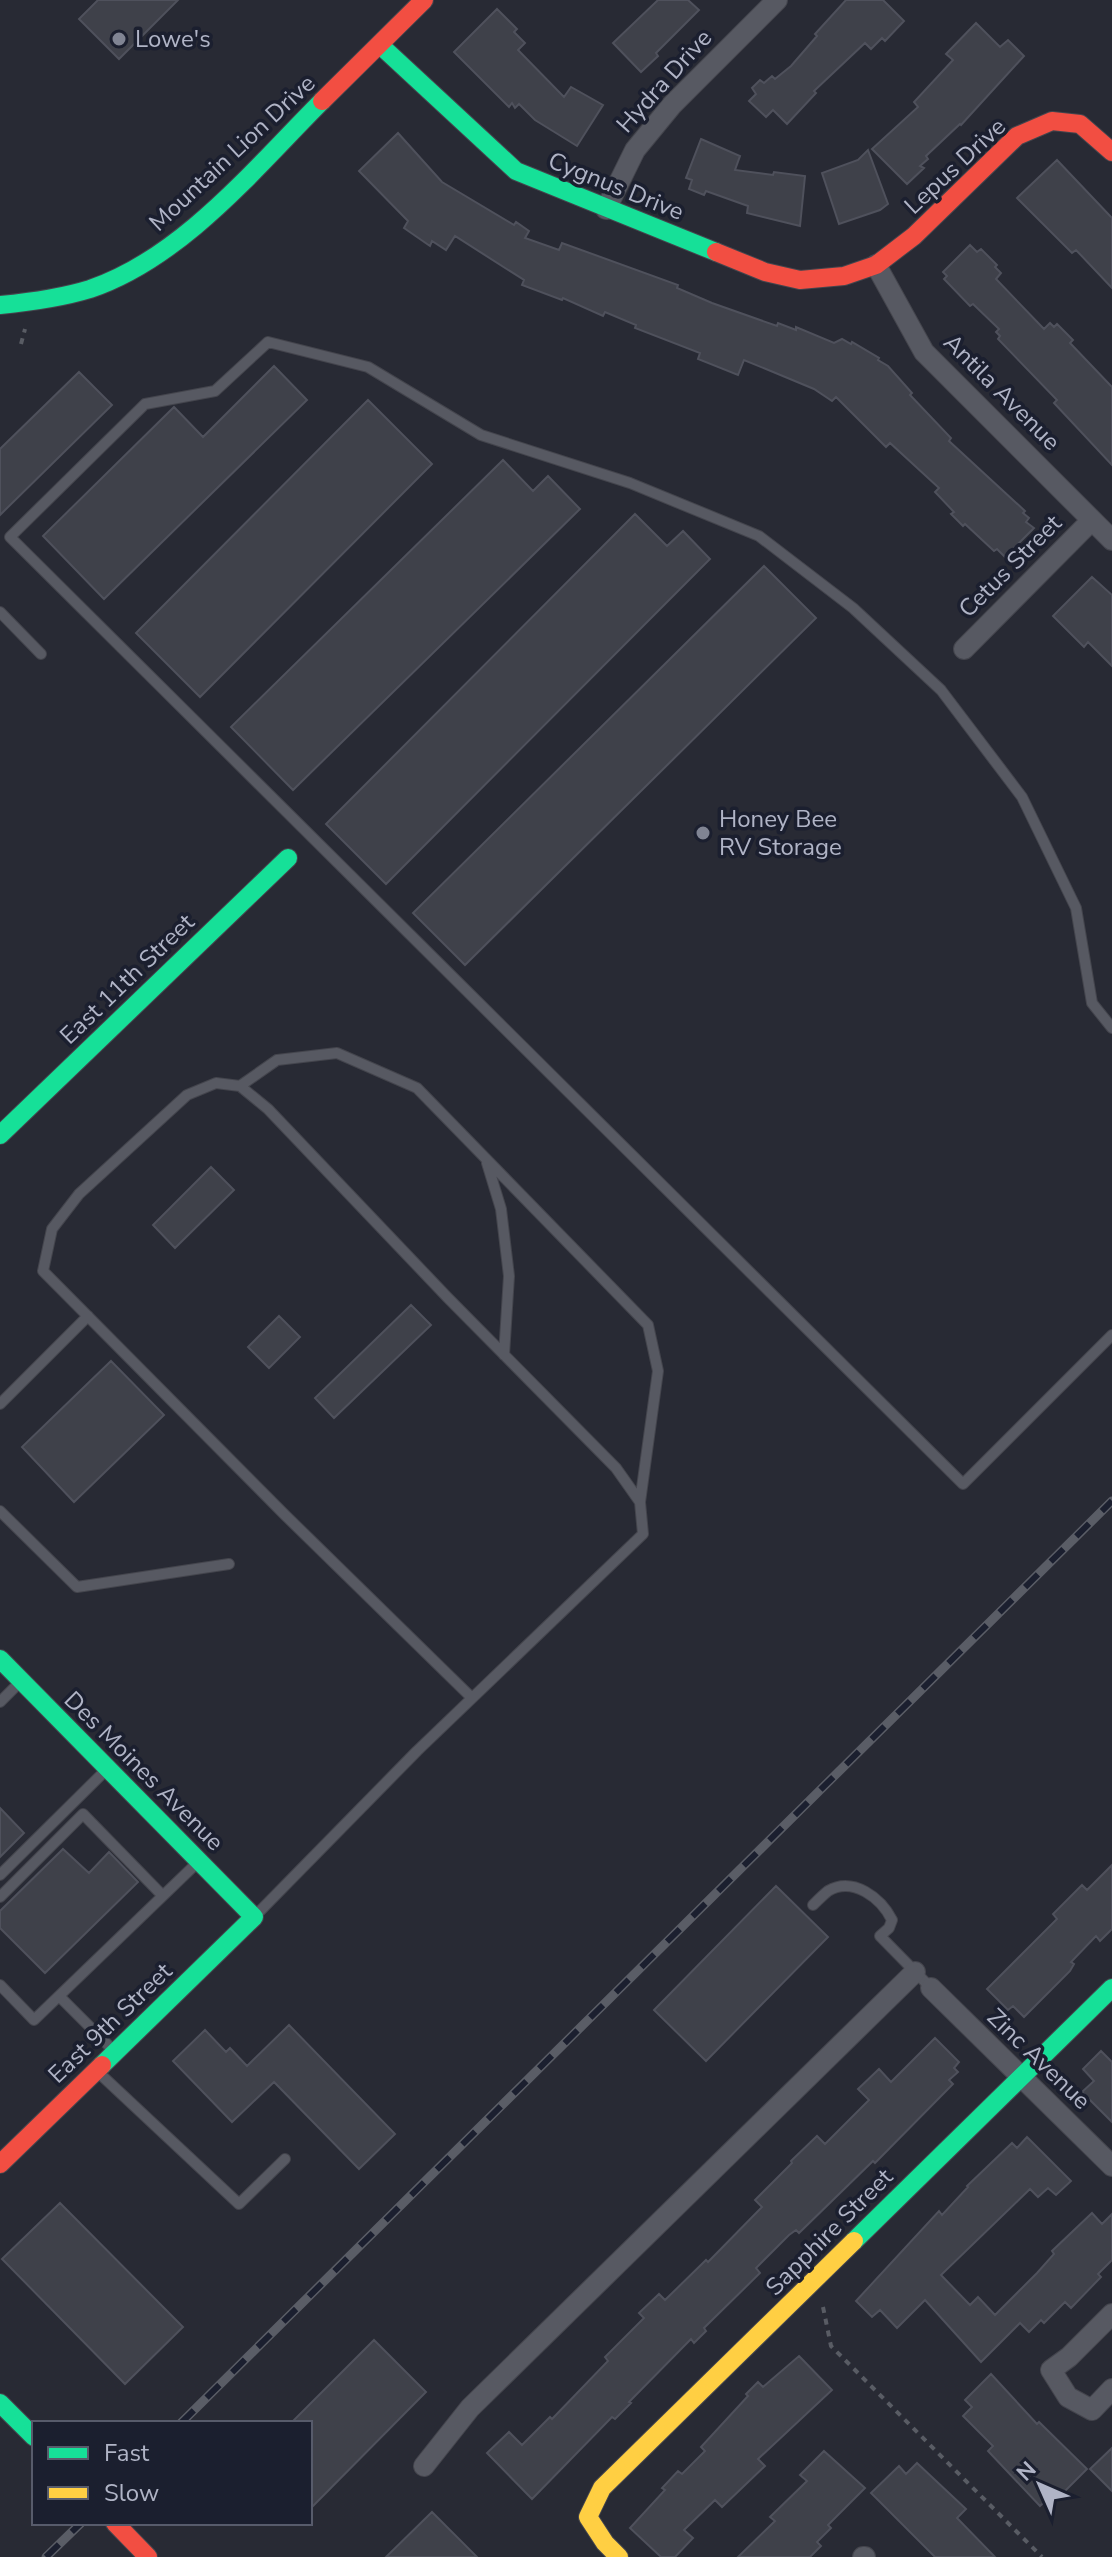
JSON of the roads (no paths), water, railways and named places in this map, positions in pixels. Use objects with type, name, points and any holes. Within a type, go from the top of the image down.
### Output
[{"type":"street","name":"Mountain Lion Drive","points":[[0,305],[57,300],[99,287],[157,256],[215,207],[424,0]]},
{"type":"street","name":"Hydra Drive","points":[[606,209],[635,150],[662,116],[777,0]]},
{"type":"street","name":"Cygnus Drive","points":[[380,45],[516,171],[765,272],[800,280],[844,276],[876,265]]},
{"type":"street","name":"Lepus Drive","points":[[876,265],[914,236],[1017,136],[1052,121],[1080,124],[1112,152]]},
{"type":"street","name":"Antila Avenue","points":[[876,265],[924,352],[1112,540]]},
{"type":"street","name":"Cetus Street","points":[[964,649],[1092,520]]},
{"type":"street","name":"East 11th Street","points":[[0,1135],[288,858]]},
{"type":"street","name":"Des Moines Avenue","points":[[0,1659],[254,1917]]},
{"type":"street","name":"East 9th Street","points":[[0,2164],[254,1917]]},
{"type":"street","points":[[424,2466],[470,2408],[915,1972]]},
{"type":"street","name":"Zinc Avenue","points":[[931,1988],[1112,2166]]},
{"type":"street","name":"Sapphire Street","points":[[619,2557],[605,2543],[588,2517],[602,2488],[1112,1988]]},
{"type":"street","points":[[1111,2391],[1092,2410],[1068,2397],[1051,2370],[1069,2357],[1112,2314]]},
{"type":"street","points":[[0,2403],[32,2435]]},
{"type":"street","points":[[117,2525],[148,2557]]},
{"type":"lane","points":[[1112,1028],[1092,1003],[1076,908],[1022,797],[941,690],[853,608],[759,536],[630,483],[481,435],[368,367],[268,342],[215,391],[145,404],[10,537],[963,1484],[1112,1335]]},
{"type":"lane","points":[[0,612],[41,654]]},
{"type":"lane","points":[[240,1086],[277,1060],[337,1053],[417,1088],[648,1325],[658,1371],[640,1502],[643,1534],[472,1698],[254,1917]]},
{"type":"lane","points":[[472,1698],[43,1271],[52,1229],[79,1194],[187,1095],[216,1083],[240,1086],[268,1109],[616,1468],[640,1502]]},
{"type":"lane","points":[[486,1161],[501,1209],[509,1276],[504,1355]]},
{"type":"lane","points":[[0,1404],[88,1316]]},
{"type":"lane","points":[[0,1511],[77,1587],[229,1564]]},
{"type":"lane","points":[[0,1702],[21,1680]]},
{"type":"lane","points":[[0,1875],[107,1768]]},
{"type":"lane","points":[[0,1897],[83,1814],[162,1895]]},
{"type":"lane","points":[[0,1985],[34,2020],[199,1860]]},
{"type":"lane","points":[[813,1905],[829,1890],[844,1887],[861,1889],[872,1895],[885,1906],[892,1920],[880,1936],[931,1988]]},
{"type":"lane","points":[[59,1996],[115,2052]]},
{"type":"lane","points":[[96,2071],[239,2204],[285,2159]]},
{"type":"railway","points":[[183,2421],[1112,1501]]},
{"type":"railway","points":[[46,2557],[79,2525]]},
{"type":"place","name":"Lowe's","points":[[119,39]]},
{"type":"place","name":"Honey Bee RV Storage","points":[[703,833]]}]
